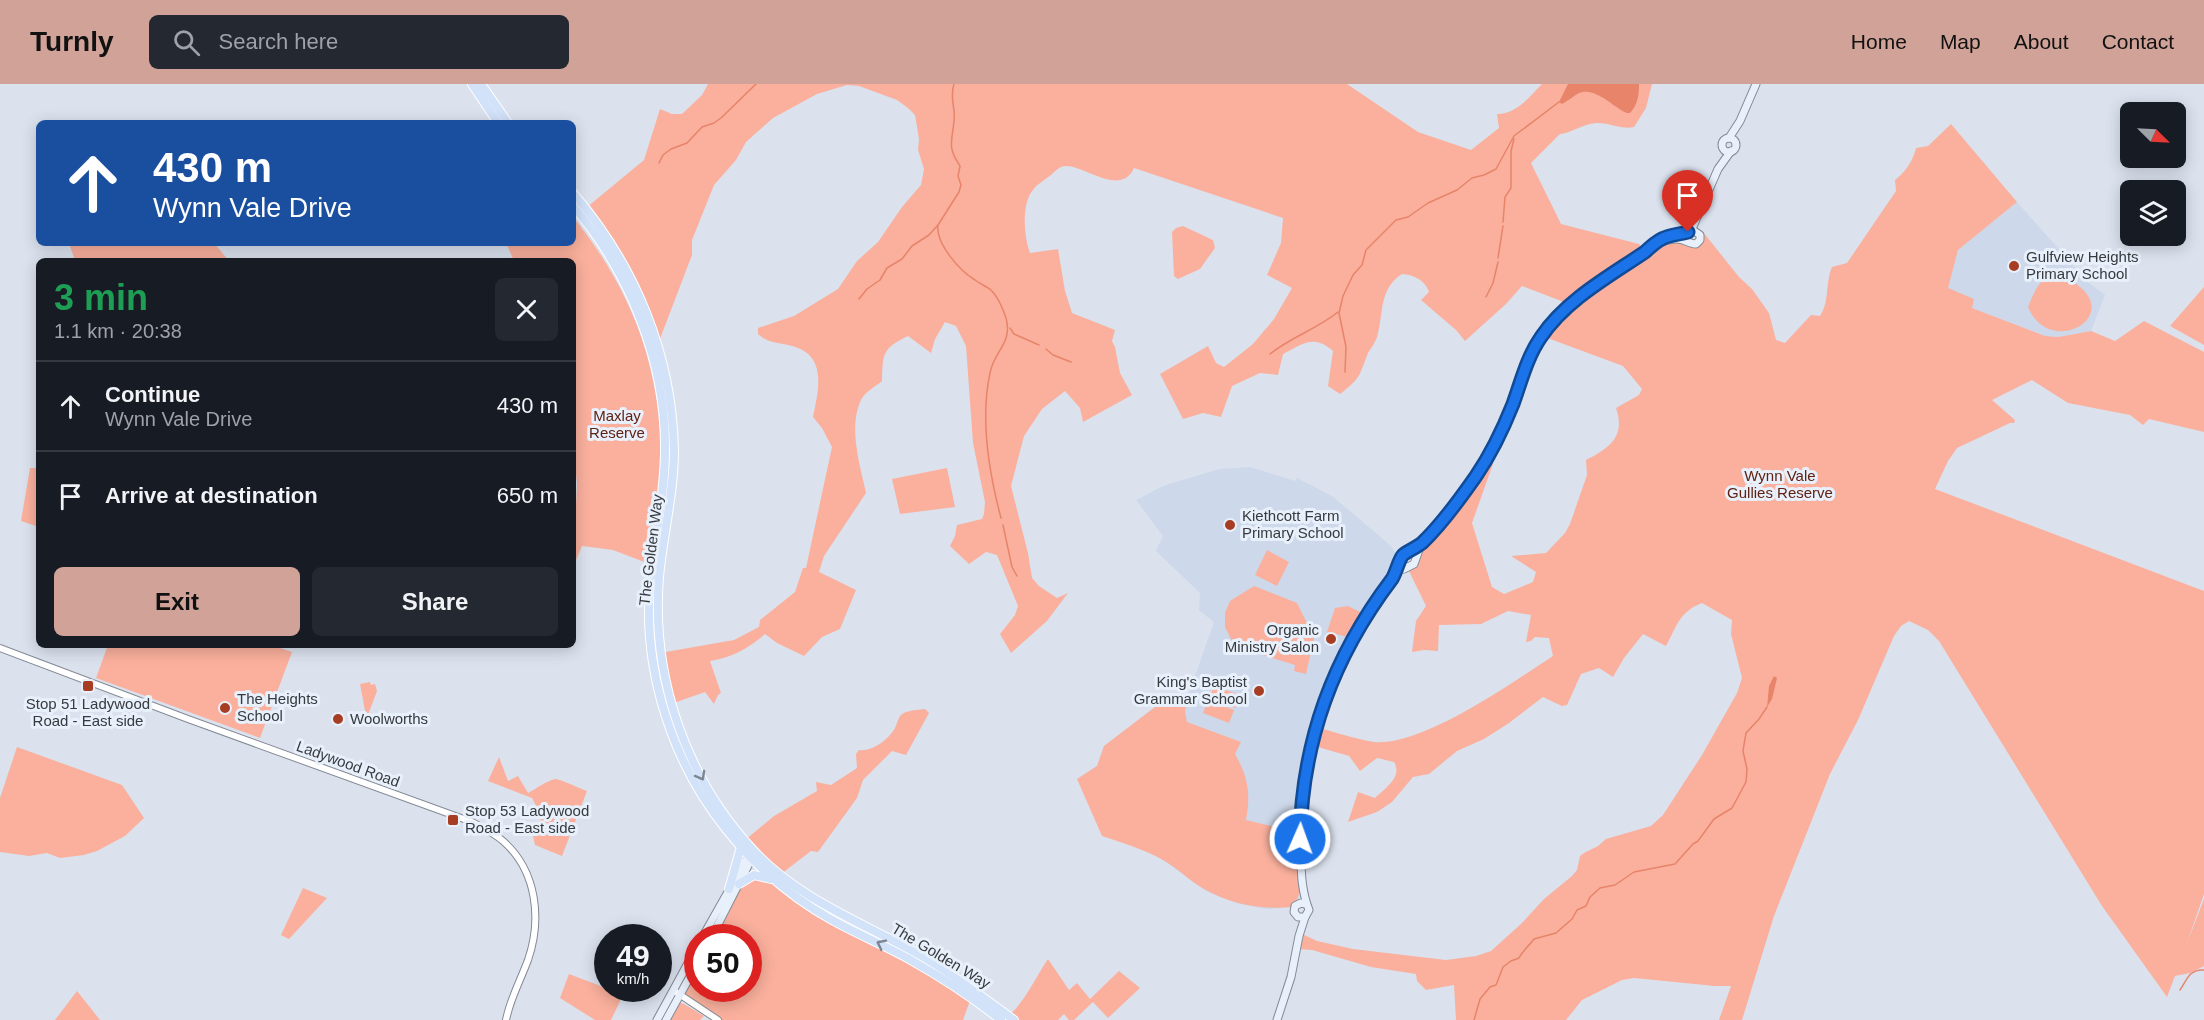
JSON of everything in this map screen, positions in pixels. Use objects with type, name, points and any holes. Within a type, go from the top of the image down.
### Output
[{"type":"main road","points":[[472,84],[496,120]]},
{"type":"main road","points":[[481,84],[506,120]]},
{"type":"main road","points":[[1718,169],[1735,148],[1732,139],[1756,84]]},
{"type":"main road","points":[[1687,241],[1718,169],[1723,148],[1722,142],[1732,139]]},
{"type":"main road","points":[[1723,148],[1731,151]]},
{"type":"main road","name":"The Golden Way","points":[[576,197],[600,227],[623,262],[645,307],[660,352],[671,408],[674,449],[672,495],[660,565],[658,637],[666,686],[678,726],[701,776],[752,855],[775,880],[825,916],[937,976],[1001,1020]]},
{"type":"main road","name":"The Golden Way","points":[[576,210],[597,236],[629,293],[645,332],[659,385],[665,426],[665,479],[652,569],[649,612],[654,664],[662,703],[676,745],[694,780],[716,816],[741,847],[819,903],[930,961],[1014,1020]]},
{"type":"main road","points":[[1277,1020],[1291,977],[1299,936],[1309,910],[1302,886],[1302,803],[1308,764],[1318,718],[1347,647],[1369,610],[1394,576],[1402,555],[1422,543],[1463,495],[1487,458],[1507,419],[1530,358],[1547,329],[1573,302],[1664,237],[1692,231],[1700,237],[1698,243],[1693,244],[1681,239],[1670,239],[1645,252]]},
{"type":"main road","points":[[1394,576],[1414,564],[1422,543]]},
{"type":"main road","points":[[1409,552],[1416,558]]},
{"type":"main road","points":[[1401,561],[1407,567]]},
{"type":"main road","points":[[729,889],[741,847]]},
{"type":"main road","points":[[718,924],[752,855]]},
{"type":"main road","points":[[710,924],[729,889],[752,855]]},
{"type":"main road","points":[[739,884],[754,875],[775,880]]},
{"type":"main road","points":[[1299,936],[1294,910],[1302,886]]},
{"type":"main road","points":[[1297,904],[1306,904]]},
{"type":"main road","points":[[1296,916],[1305,917]]},
{"type":"main road","points":[[657,1020],[684,970]]},
{"type":"main road","points":[[666,1020],[684,987]]},
{"type":"street","name":"Ladywood Road","points":[[0,648],[472,822],[501,839],[519,859],[525,871],[535,898],[537,921],[528,958],[506,1020]]},
{"type":"street","points":[[673,990],[718,1020]]},
{"type":"shaded area","points":[[1568,84],[1639,84],[1635,106],[1630,113],[1627,113],[1601,96],[1589,92],[1578,93],[1562,104],[1559,102]]},
{"type":"shaded area","name":"Gulfview Heights Primary School","points":[[2017,202],[2088,282],[2105,295],[2091,331],[2058,337],[2045,336],[1972,308],[1947,288],[1958,250]]},
{"type":"shaded area","name":"King's Baptist Grammar School","points":[[1250,467],[1295,481],[1297,478],[1332,496],[1390,545],[1401,561],[1345,651],[1316,727],[1303,795],[1302,886],[1298,903],[1283,908],[1266,909],[1236,903],[1206,891],[1162,859],[1141,849],[1077,779],[1097,766],[1104,746],[1155,707],[1188,696],[1214,622],[1199,610],[1200,593],[1156,551],[1163,536],[1136,500],[1163,486],[1219,469]]},
{"type":"shaded area","points":[[1774,676],[1777,678],[1772,699],[1767,707],[1769,686]]},
{"type":"green space","name":"Wynn Vale Gullies Reserve","points":[[708,84],[1347,84],[1418,132],[1471,150],[1499,128],[1497,114],[1517,108],[1542,84],[1652,84],[1646,108],[1634,127],[1624,128],[1596,123],[1560,134],[1531,163],[1561,224],[1639,244],[1645,251],[1670,239],[1693,245],[1703,232],[1739,277],[1752,289],[1769,313],[1776,340],[1785,343],[1811,315],[1820,316],[1825,304],[1832,267],[1847,263],[1896,191],[1895,180],[1908,166],[1916,148],[1928,146],[1951,124],[2017,202],[1958,250],[1948,288],[1974,299],[1972,308],[2045,336],[2058,337],[2091,331],[2115,341],[2144,321],[2204,352],[2204,432],[2149,419],[2143,425],[2130,415],[2068,403],[2032,380],[1992,400],[2015,420],[2014,423],[1957,448],[1935,489],[2204,591],[2204,894],[2187,943],[2204,899],[2204,966],[2190,973],[2175,976],[2167,997],[2102,906],[1939,641],[1928,630],[1909,621],[1901,626],[1894,636],[1858,720],[1830,774],[1774,916],[1742,1020],[1719,1020],[1731,986],[1634,978],[1622,980],[1582,1000],[1566,1020],[1456,1020],[1454,985],[1426,990],[1417,981],[1416,974],[1371,967],[1312,950],[1297,949],[1300,933],[1317,941],[1353,949],[1446,960],[1476,956],[1491,951],[1544,899],[1572,876],[1577,870],[1580,856],[1606,839],[1651,826],[1663,815],[1702,755],[1737,693],[1742,678],[1731,634],[1732,620],[1702,603],[1694,607],[1683,615],[1666,646],[1643,634],[1624,658],[1613,677],[1599,668],[1581,674],[1567,705],[1562,706],[1543,697],[1484,739],[1457,751],[1429,774],[1413,777],[1392,802],[1377,812],[1348,822],[1358,792],[1375,798],[1392,782],[1396,767],[1394,762],[1377,758],[1360,771],[1349,756],[1311,745],[1316,727],[1374,742],[1394,741],[1441,724],[1466,711],[1553,656],[1549,638],[1535,637],[1526,642],[1531,615],[1508,611],[1481,624],[1439,625],[1438,651],[1412,652],[1416,621],[1426,606],[1407,567],[1491,452],[1493,464],[1472,523],[1492,587],[1504,594],[1533,582],[1536,572],[1511,556],[1546,553],[1565,533],[1587,475],[1586,460],[1602,451],[1613,440],[1619,427],[1616,408],[1639,395],[1642,389],[1623,366],[1542,336],[1569,304],[1522,286],[1506,304],[1465,341],[1456,330],[1421,300],[1429,292],[1425,284],[1415,277],[1402,274],[1394,280],[1385,295],[1377,337],[1361,372],[1356,380],[1340,394],[1328,386],[1333,351],[1320,343],[1308,342],[1283,354],[1278,375],[1260,373],[1232,386],[1221,417],[1203,413],[1183,419],[1160,374],[1208,346],[1216,363],[1224,367],[1253,344],[1274,319],[1292,288],[1267,275],[1281,243],[1283,218],[1134,168],[1128,176],[1121,180],[1112,180],[1074,167],[1062,167],[1035,188],[1029,196],[1025,212],[1025,230],[1030,253],[1058,249],[1065,291],[1072,313],[1115,330],[1112,341],[1120,373],[1132,395],[1083,422],[1080,408],[1065,391],[1042,409],[1024,436],[1011,486],[1032,578],[1039,586],[1057,598],[1068,593],[1047,621],[1011,653],[1000,634],[1015,615],[1018,606],[997,555],[986,552],[969,564],[950,546],[957,525],[982,519],[985,502],[973,443],[966,346],[956,326],[945,322],[935,339],[931,353],[908,336],[889,349],[884,358],[882,381],[863,397],[857,411],[856,446],[866,493],[824,556],[819,572],[856,590],[840,629],[822,637],[804,656],[777,643],[765,634],[739,652],[710,661],[721,693],[714,704],[705,692],[671,704],[660,653],[734,640],[759,627],[760,620],[795,592],[803,568],[806,568],[832,447],[813,417],[818,373],[810,356],[801,349],[765,339],[758,334],[758,328],[794,316],[838,289],[857,261],[878,242],[902,207],[921,185],[924,169],[918,150],[919,139],[915,115],[897,100],[859,86],[847,85],[817,94],[773,118],[746,142],[736,160],[714,185],[692,240],[692,255],[658,344],[645,307],[586,208],[644,160],[660,109],[672,114],[682,114],[702,95]]},
{"type":"green space","name":"Maxlay Reserve","points":[[576,221],[597,249],[617,282],[633,316],[646,352],[655,388],[659,425],[661,464],[657,511],[647,563],[613,550],[582,546],[576,560],[576,258],[513,258],[507,246],[576,246]]},
{"type":"green space","points":[[1183,226],[1213,240],[1215,248],[1200,269],[1178,279],[1174,276],[1172,232]]},
{"type":"green space","points":[[70,246],[216,246],[226,258],[74,258]]},
{"type":"green space","points":[[2051,275],[2070,279],[2090,299],[2091,311],[2086,321],[2076,328],[2064,331],[2050,329],[2038,322],[2028,307],[2034,292]]},
{"type":"green space","points":[[2204,287],[2204,345],[2170,326]]},
{"type":"green space","points":[[30,468],[36,468],[36,526],[21,521]]},
{"type":"green space","points":[[947,468],[955,507],[900,514],[892,479]]},
{"type":"green space","points":[[1267,550],[1289,562],[1277,586],[1255,575]]},
{"type":"green space","points":[[1254,586],[1297,603],[1308,625],[1316,630],[1306,674],[1294,671],[1295,665],[1244,649],[1232,641],[1225,627],[1225,613],[1230,601]]},
{"type":"green space","points":[[1348,606],[1362,613],[1348,637],[1327,632],[1335,608]]},
{"type":"green space","name":"The Heights School","points":[[107,648],[280,648],[292,652],[260,738],[96,678]]},
{"type":"green space","points":[[370,682],[371,685],[375,684],[377,691],[366,716],[360,684]]},
{"type":"green space","points":[[1214,686],[1240,695],[1235,708],[1209,699]]},
{"type":"green space","points":[[1188,696],[1185,712],[1187,722],[1241,742],[1235,754],[1243,770],[1247,786],[1246,820],[1271,826],[1289,823],[1296,825],[1302,886],[1294,907],[1259,907],[1226,899],[1204,889],[1155,856],[1102,836],[1077,779],[1097,766],[1104,746],[1155,707]]},
{"type":"green space","points":[[1208,700],[1234,710],[1229,723],[1203,713]]},
{"type":"green space","points":[[925,709],[929,713],[906,755],[892,751],[863,780],[857,798],[818,852],[811,851],[781,874],[745,840],[774,816],[817,791],[816,782],[831,785],[857,768],[856,754],[859,750],[869,749],[884,741],[895,728],[903,713]]},
{"type":"green space","points":[[17,747],[122,785],[144,818],[125,836],[97,851],[84,855],[60,858],[47,853],[29,856],[0,852],[0,798]]},
{"type":"green space","points":[[499,757],[508,781],[518,776],[528,793],[555,779],[587,791],[562,856],[535,845],[533,836],[542,817],[532,798],[488,781]]},
{"type":"green space","points":[[751,876],[777,882],[799,899],[971,998],[963,1020],[718,1020],[692,1002],[762,1002],[762,924],[718,924],[739,884]]},
{"type":"green space","points":[[303,888],[327,898],[289,939],[281,935]]},
{"type":"green space","points":[[1048,959],[1069,990],[1077,983],[1090,999],[1119,971],[1140,988],[1108,1018],[1093,1002],[1074,1020],[1069,1020],[1064,1014],[1058,1020],[1018,1020],[1008,1016],[1024,997]]},
{"type":"green space","points":[[569,974],[594,983],[594,1002],[620,1002],[611,1020],[595,1020],[560,998]]},
{"type":"green space","points":[[77,991],[100,1020],[55,1020]]},
{"type":"green space","points":[[681,1003],[704,1016],[700,1020],[668,1020]]},
{"type":"waterway","points":[[659,163],[663,155],[671,149],[687,143],[702,127],[721,118],[756,84]]},
{"type":"waterway","points":[[859,299],[867,289],[880,280],[887,268],[902,259],[912,246],[929,235],[959,192],[960,166],[953,154],[951,144],[954,84]]},
{"type":"waterway","points":[[1345,372],[1346,347],[1339,313],[1343,296],[1353,275],[1362,265],[1366,250],[1396,220],[1408,217],[1428,203],[1457,190],[1472,178],[1496,169],[1514,136],[1559,102]]},
{"type":"waterway","points":[[1503,222],[1505,197],[1511,188],[1511,151],[1514,139]]},
{"type":"waterway","points":[[938,225],[940,240],[944,248],[969,276],[991,290],[1006,318],[1007,334],[992,365],[986,409],[987,446],[1001,518]]},
{"type":"waterway","points":[[1498,258],[1503,226]]},
{"type":"waterway","points":[[1486,297],[1493,283],[1498,262]]},
{"type":"waterway","points":[[1270,354],[1338,312]]},
{"type":"waterway","points":[[1010,328],[1014,334],[1039,345]]},
{"type":"waterway","points":[[1046,349],[1053,355],[1071,362]]},
{"type":"waterway","points":[[1003,525],[1012,567],[1017,576]]},
{"type":"waterway","points":[[1474,1020],[1480,999],[1490,987],[1496,985],[1503,967],[1519,958],[1534,939],[1556,933],[1572,919],[1577,910],[1586,906],[1590,897],[1600,888],[1615,885],[1634,872],[1675,864],[1698,841],[1714,819],[1732,808],[1746,782],[1747,769],[1743,751],[1746,733],[1767,707]]},
{"type":"waterway","points":[[2180,990],[2192,973],[2204,970]]},
{"type":"place","name":"Gulfview Heights Primary School","points":[[2014,266]]},
{"type":"place","name":"Kiethcott Farm Primary School","points":[[1230,525]]},
{"type":"place","name":"Organic Ministry Salon","points":[[1331,639]]},
{"type":"place","name":"Stop 51 Ladywood Road - East side","points":[[88,686]]},
{"type":"place","name":"King's Baptist Grammar School","points":[[1259,691]]},
{"type":"place","name":"The Heights School","points":[[225,708]]},
{"type":"place","name":"Woolworths","points":[[338,719]]},
{"type":"place","name":"Stop 53 Ladywood Road - East side","points":[[453,820]]},
{"type":"route","points":[[1300,839],[1302,803],[1313,737],[1330,686],[1346,651],[1369,610],[1394,576],[1402,555],[1422,543],[1463,495],[1484,465],[1507,419],[1539,339],[1570,304],[1645,252],[1655,242],[1667,236],[1688,232]]}]
